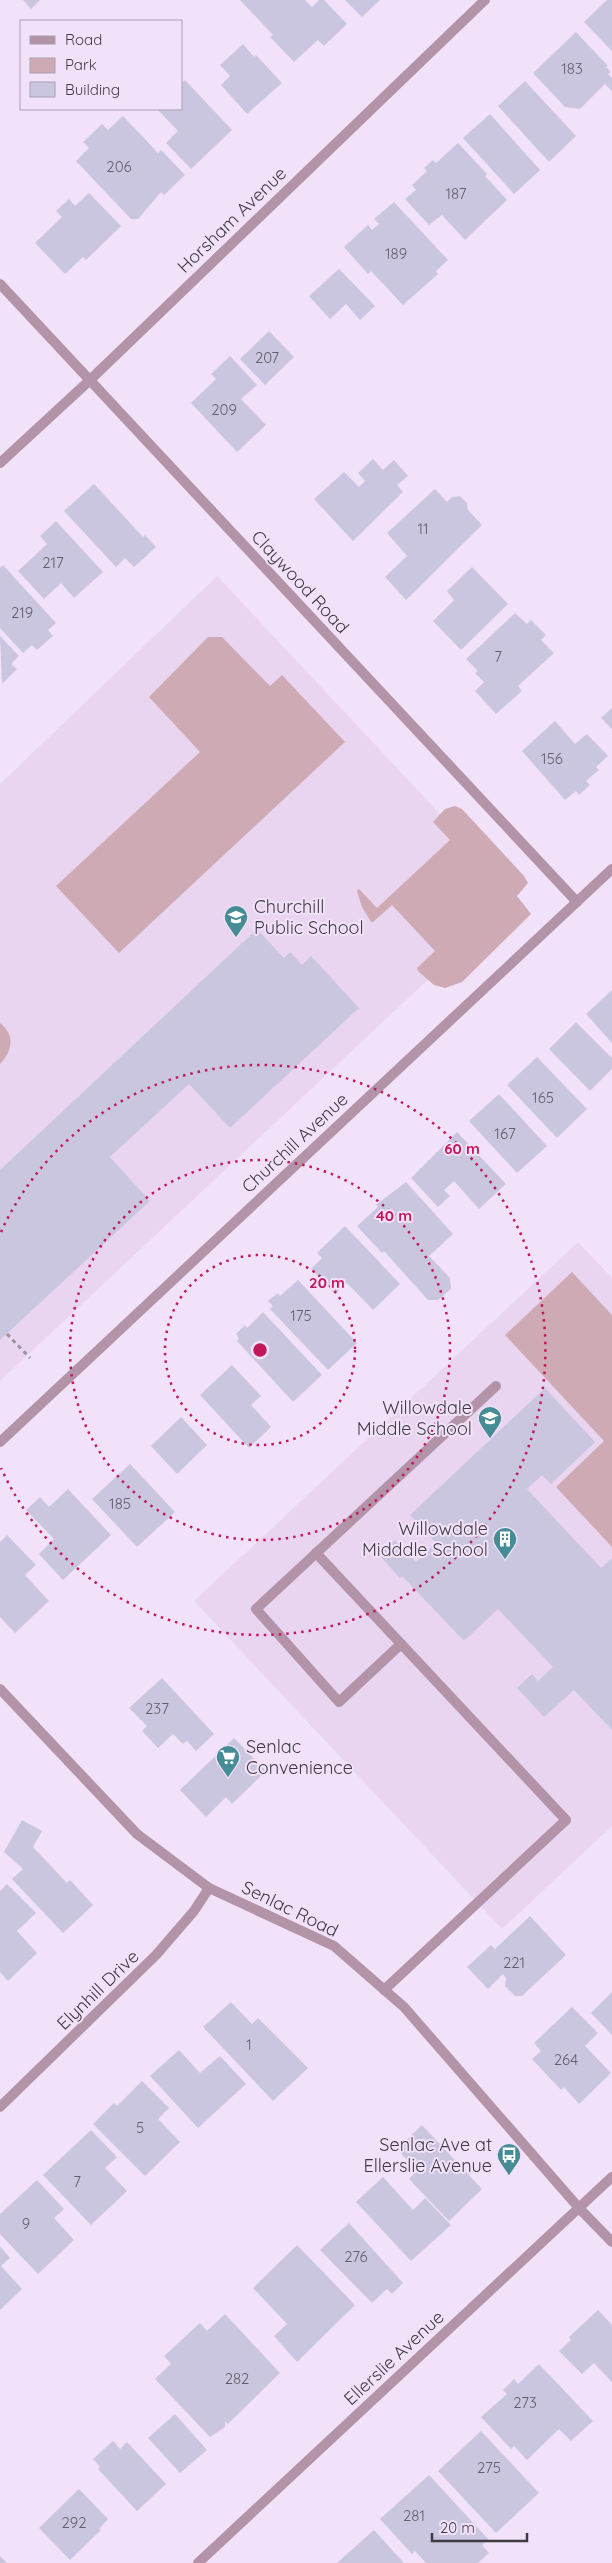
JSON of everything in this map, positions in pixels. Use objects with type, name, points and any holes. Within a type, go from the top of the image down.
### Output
[{"type":"street","name":"Horsham Avenue","points":[[0,462],[90,380],[485,0]]},
{"type":"street","name":"Claywood Road","points":[[0,284],[577,902]]},
{"type":"street","name":"Churchill Avenue","points":[[0,1442],[612,869]]},
{"type":"street","points":[[401,1644],[340,1702],[256,1609],[496,1386]]},
{"type":"street","points":[[316,1553],[566,1820],[384,1990]]},
{"type":"street","name":"Senlac Road","points":[[0,1688],[137,1834],[210,1888],[334,1946],[404,2007],[579,2208],[612,2242]]},
{"type":"street","name":"Elynhill Drive","points":[[0,2106],[156,1955],[194,1911],[210,1888]]},
{"type":"street","name":"Ellerslie Avenue","points":[[198,2563],[612,2177]]},
{"type":"path","points":[[7,1334],[30,1358]]},
{"type":"shaded area","name":"Churchill Public School","points":[[217,576],[517,896],[0,1381],[0,784]]},
{"type":"shaded area","name":"Willowdale Middle School","points":[[578,1242],[612,1278],[612,1826],[502,1929],[194,1601]]},
{"type":"green space","points":[[208,637],[222,637],[270,686],[282,675],[345,742],[119,953],[56,886],[200,752],[149,697]]},
{"type":"green space","points":[[455,806],[462,809],[524,876],[528,883],[517,896],[531,914],[462,982],[445,988],[434,985],[417,968],[435,951],[392,905],[371,922],[362,907],[357,891],[359,889],[377,908],[450,840],[433,822],[445,809]]},
{"type":"green space","points":[[0,1023],[8,1032],[10,1048],[0,1064]]},
{"type":"green space","points":[[572,1272],[612,1315],[612,1547],[556,1487],[604,1441],[505,1335]]},
{"type":"building","points":[[23,0],[40,0],[31,9]]},
{"type":"building","points":[[240,0],[305,0],[312,7],[319,0],[324,0],[347,24],[324,46],[318,40],[294,62],[270,37],[273,35]]},
{"type":"building","points":[[345,0],[380,0],[362,17]]},
{"type":"building","points":[[607,0],[612,0],[612,51],[584,22]]},
{"type":"building","points":[[576,32],[608,66],[606,67],[611,72],[608,74],[612,78],[612,91],[605,84],[580,109],[565,107],[533,73]]},
{"type":"building","points":[[243,44],[282,83],[247,114],[221,85],[230,76],[220,65]]},
{"type":"building","points":[[185,80],[232,130],[191,169],[166,143],[178,131],[158,110],[182,110],[182,83]]},
{"type":"building","points":[[525,81],[576,136],[549,162],[498,106]]},
{"type":"building","points":[[490,114],[540,170],[514,194],[463,138]]},
{"type":"building","points":[[123,116],[158,153],[161,150],[185,175],[164,195],[161,192],[138,219],[131,219],[76,161],[89,148],[83,142],[102,124],[108,130]]},
{"type":"building","points":[[458,143],[487,174],[485,176],[507,200],[465,240],[442,215],[429,225],[405,199],[416,190],[412,185],[427,171],[424,168],[433,160],[436,163]]},
{"type":"building","points":[[89,193],[121,226],[86,260],[83,257],[65,274],[35,243],[62,217],[56,211],[69,199],[75,206]]},
{"type":"building","points":[[394,202],[448,260],[436,271],[438,274],[403,305],[371,271],[368,274],[344,247],[368,225],[372,230],[379,224],[374,219]]},
{"type":"building","points":[[339,269],[375,306],[360,320],[346,304],[330,319],[309,296]]},
{"type":"building","points":[[269,331],[294,357],[265,385],[240,359]]},
{"type":"building","points":[[230,356],[257,385],[241,399],[266,425],[237,452],[191,403],[216,379],[211,374]]},
{"type":"building","points":[[373,459],[383,470],[394,460],[408,476],[397,485],[403,492],[353,541],[314,499],[344,472],[359,487],[365,481],[358,473]]},
{"type":"building","points":[[94,484],[143,537],[145,535],[156,547],[134,567],[125,558],[116,567],[64,511]]},
{"type":"building","points":[[435,489],[447,502],[452,497],[460,496],[467,503],[468,510],[482,525],[406,600],[385,577],[407,556],[387,533]]},
{"type":"building","points":[[56,521],[103,572],[74,598],[61,583],[44,599],[18,571],[47,544],[40,536]]},
{"type":"building","points":[[3,565],[56,623],[48,630],[53,636],[37,650],[32,645],[23,653],[0,628],[0,568]]},
{"type":"building","points":[[472,567],[508,604],[461,650],[433,621],[454,600],[447,591]]},
{"type":"building","points":[[515,613],[527,624],[531,620],[546,635],[541,640],[554,653],[518,686],[522,691],[496,714],[475,691],[484,682],[475,673],[478,671],[466,659]]},
{"type":"building","points":[[0,636],[19,656],[11,664],[17,669],[2,684]]},
{"type":"building","points":[[612,708],[612,729],[601,718]]},
{"type":"building","points":[[555,721],[575,744],[587,734],[608,756],[596,767],[599,770],[586,781],[590,785],[579,795],[576,791],[565,800],[522,751]]},
{"type":"building","points":[[257,929],[284,958],[290,952],[302,965],[311,956],[359,1008],[230,1128],[189,1084],[110,1157],[150,1201],[0,1340],[0,1170]]},
{"type":"building","points":[[612,990],[612,1043],[586,1014]]},
{"type":"building","points":[[576,1022],[612,1058],[612,1069],[590,1091],[549,1049]]},
{"type":"building","points":[[537,1057],[587,1109],[557,1138],[507,1085]]},
{"type":"building","points":[[499,1094],[547,1146],[517,1173],[469,1121]]},
{"type":"building","points":[[457,1132],[506,1184],[479,1209],[454,1181],[444,1190],[450,1196],[438,1207],[411,1178]]},
{"type":"building","points":[[406,1182],[453,1234],[429,1256],[450,1278],[451,1289],[438,1300],[428,1300],[384,1251],[382,1253],[357,1226],[378,1207],[376,1205]]},
{"type":"building","points":[[345,1226],[400,1284],[373,1310],[347,1283],[335,1294],[311,1269],[322,1258],[317,1253]]},
{"type":"building","points":[[298,1280],[357,1343],[328,1370],[270,1309],[273,1306],[268,1301],[278,1293],[280,1296]]},
{"type":"building","points":[[263,1312],[322,1375],[293,1402],[237,1341],[239,1338],[236,1334],[245,1325],[247,1328]]},
{"type":"building","points":[[232,1365],[261,1396],[251,1405],[271,1427],[249,1448],[200,1395]]},
{"type":"building","name":"Willowdale Midddle School","points":[[545,1388],[595,1442],[551,1484],[542,1475],[527,1489],[601,1568],[612,1558],[612,1730],[574,1690],[544,1717],[517,1688],[532,1674],[538,1681],[553,1667],[498,1609],[464,1641],[402,1576],[400,1578],[379,1555],[395,1540],[416,1562],[436,1543],[410,1515]]},
{"type":"building","points":[[181,1417],[207,1445],[177,1474],[151,1446]]},
{"type":"building","points":[[130,1464],[175,1512],[137,1547],[92,1499]]},
{"type":"building","points":[[68,1489],[111,1535],[63,1580],[39,1554],[54,1539],[26,1510],[40,1497],[49,1507]]},
{"type":"building","points":[[7,1535],[36,1565],[25,1575],[49,1601],[15,1633],[0,1617],[0,1542]]},
{"type":"building","points":[[162,1678],[214,1734],[196,1751],[187,1741],[183,1744],[173,1734],[158,1748],[142,1731],[147,1726],[129,1708]]},
{"type":"building","points":[[234,1738],[266,1771],[232,1804],[226,1797],[206,1817],[180,1790]]},
{"type":"building","points":[[22,1820],[42,1831],[33,1847],[67,1883],[70,1880],[93,1905],[63,1933],[12,1879],[23,1869],[4,1852]]},
{"type":"building","points":[[7,1884],[36,1913],[17,1931],[37,1953],[8,1981],[0,1972],[0,1891]]},
{"type":"building","points":[[530,1916],[566,1955],[522,1996],[515,1996],[505,1986],[506,1978],[503,1974],[488,1989],[467,1967],[491,1945],[495,1949]]},
{"type":"building","points":[[612,1992],[612,2035],[591,2013]]},
{"type":"building","points":[[231,2002],[252,2024],[258,2018],[308,2068],[273,2101],[203,2027]]},
{"type":"building","points":[[572,2007],[598,2033],[585,2046],[611,2073],[579,2104],[564,2087],[561,2090],[532,2059],[541,2051],[534,2043]]},
{"type":"building","points":[[179,2050],[200,2073],[220,2056],[246,2084],[198,2128],[150,2076]]},
{"type":"building","points":[[142,2081],[169,2108],[158,2119],[180,2142],[145,2176],[93,2124],[114,2103],[117,2106]]},
{"type":"building","points":[[422,2125],[482,2189],[449,2221],[409,2179],[417,2171],[397,2149]]},
{"type":"building","points":[[91,2130],[117,2157],[105,2168],[127,2191],[91,2225],[43,2175]]},
{"type":"building","points":[[383,2177],[413,2210],[425,2198],[451,2225],[411,2261],[356,2202]]},
{"type":"building","points":[[37,2180],[64,2209],[54,2218],[74,2240],[38,2274],[0,2234],[0,2214]]},
{"type":"building","points":[[349,2223],[403,2283],[392,2294],[387,2289],[372,2303],[320,2250]]},
{"type":"building","points":[[297,2245],[355,2305],[297,2362],[274,2336],[287,2324],[253,2288]]},
{"type":"building","points":[[0,2246],[10,2258],[1,2266],[22,2289],[0,2310]]},
{"type":"building","points":[[598,2310],[612,2325],[612,2382],[594,2363],[582,2374],[559,2351],[571,2340],[569,2337]]},
{"type":"building","points":[[225,2314],[280,2373],[228,2424],[225,2421],[225,2427],[210,2437],[155,2379],[171,2364],[164,2356],[200,2323],[207,2331]]},
{"type":"building","points":[[539,2364],[593,2421],[571,2441],[559,2429],[527,2460],[514,2446],[511,2449],[481,2417],[507,2394],[503,2390],[514,2379],[518,2384]]},
{"type":"building","points":[[175,2414],[207,2450],[180,2473],[148,2438]]},
{"type":"building","points":[[481,2431],[539,2493],[496,2533],[438,2471]]},
{"type":"building","points":[[113,2441],[120,2449],[127,2442],[166,2484],[137,2511],[98,2469],[100,2467],[93,2459]]},
{"type":"building","points":[[429,2475],[488,2539],[482,2545],[489,2553],[478,2563],[426,2563],[415,2551],[412,2554],[380,2519]]},
{"type":"building","points":[[79,2489],[108,2519],[99,2529],[101,2530],[70,2560],[39,2528]]},
{"type":"building","points":[[374,2530],[404,2563],[337,2563]]},
{"type":"building","points":[[0,2556],[7,2563],[0,2563]]},
{"type":"place","name":"Churchill Public School","points":[[236,938]]},
{"type":"place","name":"Willowdale Middle School","points":[[490,1439]]},
{"type":"place","name":"Willowdale Midddle School","points":[[505,1560]]},
{"type":"place","name":"Senlac Convenience","points":[[228,1778]]},
{"type":"place","name":"Senlac Ave at Ellerslie Avenue","points":[[509,2176]]}]
